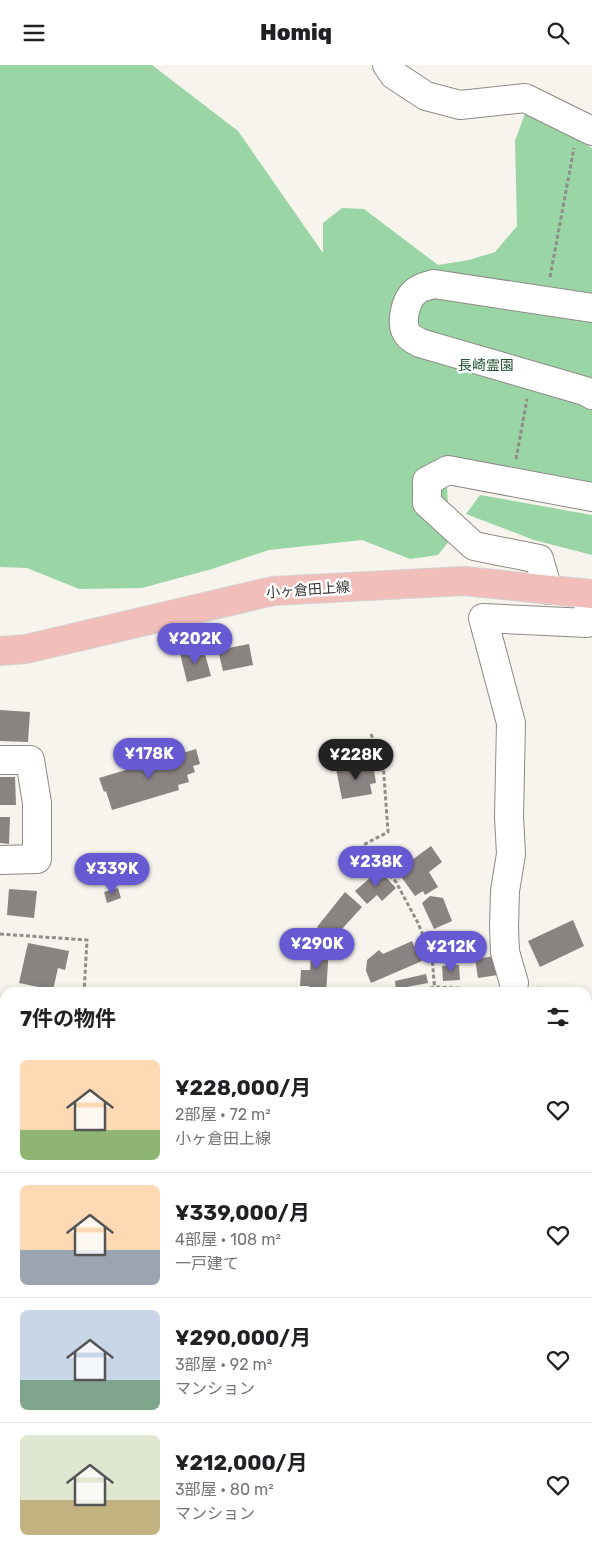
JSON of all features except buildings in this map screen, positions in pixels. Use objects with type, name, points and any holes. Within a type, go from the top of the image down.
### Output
[{"type":"main road","name":"小ヶ倉田上線","points":[[0,651],[26,649],[273,591],[464,581],[591,594]]},
{"type":"street","points":[[387,65],[394,75],[426,96],[460,105],[525,98],[585,127]]},
{"type":"street","points":[[592,308],[434,284],[422,287],[413,293],[407,302],[404,324],[408,335],[420,343],[584,391],[592,395]]},
{"type":"street","points":[[548,590],[539,559],[474,546],[427,503],[427,481],[448,470],[592,497]]},
{"type":"street","points":[[514,983],[505,953],[504,927],[505,891],[511,855],[509,817],[511,723],[483,618],[586,623],[591,594]]},
{"type":"street","points":[[0,760],[30,761],[38,803],[37,859],[0,860]]},
{"type":"path","points":[[546,302],[585,127]]},
{"type":"path","points":[[511,482],[532,376]]},
{"type":"path","points":[[371,734],[383,762],[388,832],[363,845],[396,882],[418,923],[432,957],[435,987]]},
{"type":"path","points":[[0,934],[87,940],[84,987]]},
{"type":"path","points":[[504,987],[514,983]]},
{"type":"green space","name":"長崎霊園","points":[[0,65],[152,65],[238,131],[323,253],[323,223],[342,208],[364,209],[438,265],[469,260],[495,252],[517,226],[515,141],[526,111],[592,148],[592,506],[444,481],[447,487],[450,540],[438,555],[410,559],[362,540],[269,550],[212,569],[142,588],[79,589],[27,568],[0,567]]},
{"type":"green space","points":[[480,495],[592,515],[592,555],[534,540],[466,514]]}]
